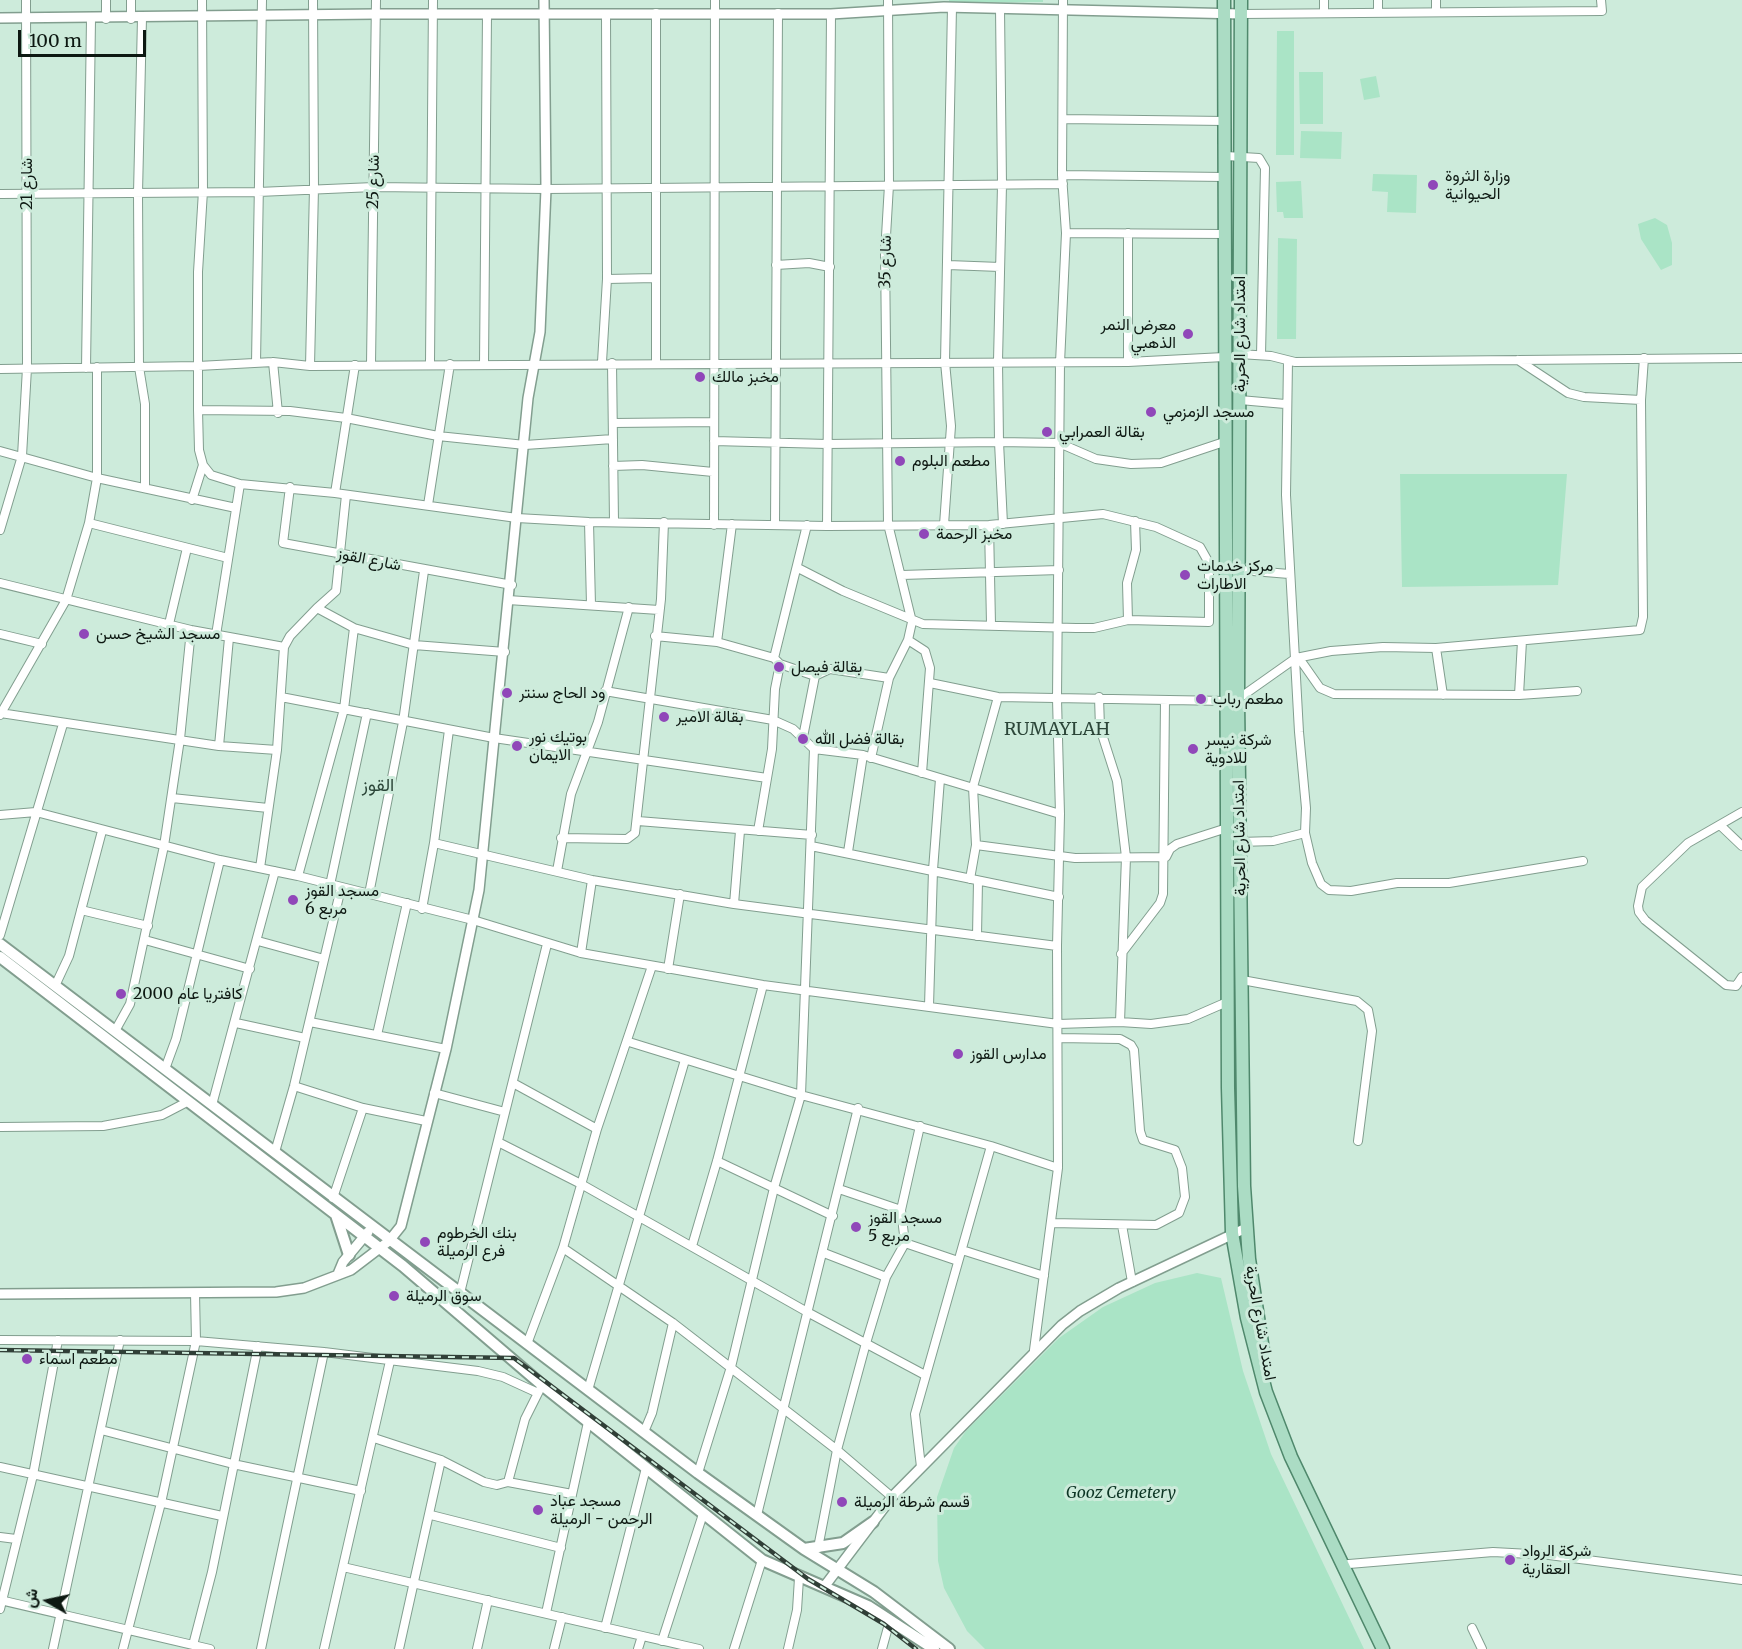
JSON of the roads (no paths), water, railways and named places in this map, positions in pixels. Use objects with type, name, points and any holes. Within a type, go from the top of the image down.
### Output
[{"type":"main road","name":"امتداد شارع الحرية","points":[[1224,0],[1226,627],[1240,842],[1246,1228],[1255,1309],[1273,1390],[1296,1454],[1389,1649]]},
{"type":"main road","name":"امتداد شارع الحرية","points":[[1241,0],[1240,570],[1227,828],[1227,1002],[1232,1233],[1247,1318],[1266,1392],[1291,1457],[1383,1649]]},
{"type":"main road","points":[[1226,549],[1240,549]]},
{"type":"main road","points":[[0,944],[389,1241],[699,1473],[804,1549],[874,1592],[949,1649]]},
{"type":"main road","points":[[0,957],[365,1236],[448,1302],[540,1389],[588,1422],[762,1560],[824,1587],[890,1620],[934,1649]]},
{"type":"main road","points":[[336,1215],[349,1255]]},
{"type":"main road","points":[[804,1549],[843,1543],[873,1522]]},
{"type":"street","name":"شارع 21","points":[[0,528],[22,456],[27,369],[26,0]]},
{"type":"street","points":[[106,0],[106,19]]},
{"type":"street","points":[[131,0],[131,19]]},
{"type":"street","points":[[192,500],[203,465],[198,410],[198,272],[203,191],[202,0]]},
{"type":"street","points":[[256,363],[261,0]]},
{"type":"street","points":[[310,366],[314,188],[313,0]]},
{"type":"street","name":"شارع 25","points":[[371,364],[376,0]]},
{"type":"street","points":[[430,363],[433,0]]},
{"type":"street","points":[[0,1294],[276,1292],[304,1288],[351,1270],[380,1249],[401,1226],[446,1049],[473,920],[483,853],[508,600],[512,585],[528,398],[540,332],[546,189],[544,0]]},
{"type":"street","points":[[714,525],[715,0]]},
{"type":"street","name":"شارع 35","points":[[888,0],[889,185],[885,253],[888,524],[912,622]]},
{"type":"street","points":[[1034,1350],[1058,1168],[1059,443],[1066,233],[1062,175],[1063,0]]},
{"type":"street","points":[[1324,0],[1324,12]]},
{"type":"street","points":[[1378,0],[1378,12]]},
{"type":"street","points":[[1436,0],[1436,11]]},
{"type":"street","points":[[0,18],[131,19],[376,14],[831,14],[947,5],[1063,11],[1224,14],[1602,11],[1601,0]]},
{"type":"street","points":[[944,525],[950,442],[950,412],[945,362],[950,184],[947,5]]},
{"type":"street","points":[[1000,8],[1002,185],[998,361],[1003,524]]},
{"type":"street","points":[[656,362],[657,13]]},
{"type":"street","points":[[484,364],[487,14]]},
{"type":"street","points":[[602,362],[607,279],[606,14]]},
{"type":"street","points":[[775,525],[778,14]]},
{"type":"street","points":[[827,526],[831,14]]},
{"type":"street","points":[[142,18],[138,193],[139,367],[145,404],[145,486]]},
{"type":"street","points":[[86,368],[91,19]]},
{"type":"street","points":[[1064,119],[1225,121]]},
{"type":"street","points":[[1226,156],[1259,158],[1265,168],[1261,355]]},
{"type":"street","points":[[1062,175],[1225,177]]},
{"type":"street","points":[[0,194],[258,192],[374,187],[546,189],[1063,184]]},
{"type":"street","points":[[1066,233],[1225,234]]},
{"type":"street","points":[[1128,233],[1128,362]]},
{"type":"street","points":[[776,266],[809,263],[830,267]]},
{"type":"street","points":[[948,265],[1000,267]]},
{"type":"street","points":[[607,279],[655,278]]},
{"type":"street","points":[[1239,354],[1261,355],[1288,361],[1742,358]]},
{"type":"street","points":[[0,369],[198,366],[273,362],[310,366],[602,362],[714,364],[998,361],[1060,363],[1224,357]]},
{"type":"street","points":[[930,683],[998,697],[1232,700],[1297,658],[1331,651],[1383,647],[1436,648],[1640,630],[1643,617],[1641,400],[1644,358]]},
{"type":"street","points":[[1516,359],[1568,393],[1584,397],[1641,400]]},
{"type":"street","points":[[1288,361],[1285,404],[1289,574],[1297,658],[1306,808],[1305,833],[1312,863],[1321,884],[1329,890],[1351,891],[1397,883],[1449,883],[1583,861]]},
{"type":"street","points":[[273,362],[278,413]]},
{"type":"street","points":[[612,363],[614,522]]},
{"type":"street","points":[[428,506],[450,364]]},
{"type":"street","points":[[335,493],[355,365]]},
{"type":"street","points":[[97,368],[97,478],[89,523],[66,600],[0,714],[219,746],[277,750]]},
{"type":"street","points":[[1240,400],[1285,404]]},
{"type":"street","points":[[198,410],[278,413],[290,411],[346,418],[438,436],[525,445],[613,439]]},
{"type":"street","points":[[613,423],[714,422]]},
{"type":"street","points":[[714,441],[827,444],[887,441],[1059,443],[1096,459],[1131,464],[1161,462],[1224,442]]},
{"type":"street","points":[[0,451],[97,478],[145,486],[192,500],[236,508]]},
{"type":"street","points":[[203,465],[211,475],[240,484],[290,487],[517,518],[589,522],[827,526],[989,525],[1103,513],[1156,527],[1200,547],[1208,557],[1209,622]]},
{"type":"street","points":[[613,466],[642,465],[713,472]]},
{"type":"street","points":[[216,635],[240,484]]},
{"type":"street","name":"شارع القوز","points":[[290,487],[283,543],[424,571],[512,585]]},
{"type":"street","points":[[260,868],[277,750],[284,647],[290,636],[336,591],[342,554],[346,495]]},
{"type":"street","points":[[1128,620],[1127,583],[1136,550],[1135,521]]},
{"type":"street","points":[[589,522],[591,605]]},
{"type":"street","points":[[561,838],[627,839],[635,832],[638,821],[648,701],[659,610],[664,522]]},
{"type":"street","points":[[89,523],[228,558]]},
{"type":"street","points":[[717,642],[732,524]]},
{"type":"street","points":[[774,658],[807,525]]},
{"type":"street","points":[[989,525],[991,624]]},
{"type":"street","points":[[169,624],[187,548]]},
{"type":"street","points":[[798,568],[912,622],[939,625],[991,624],[1094,628],[1128,620],[1209,622],[1226,627]]},
{"type":"street","points":[[902,575],[1059,570]]},
{"type":"street","points":[[1240,570],[1289,574]]},
{"type":"street","points":[[369,894],[403,722],[424,571]]},
{"type":"street","points":[[1210,580],[1226,584]]},
{"type":"street","points":[[0,583],[191,630],[284,647]]},
{"type":"street","points":[[508,600],[659,610]]},
{"type":"street","points":[[557,871],[561,838],[571,794],[598,722],[605,692],[620,649],[629,607]]},
{"type":"street","points":[[317,608],[354,628],[414,645],[504,652]]},
{"type":"street","points":[[848,852],[867,757],[889,678],[909,640],[912,622]]},
{"type":"street","points":[[298,876],[344,709],[354,628]]},
{"type":"street","points":[[116,1032],[130,1004],[164,846],[180,739],[191,630]]},
{"type":"street","points":[[0,634],[42,644]]},
{"type":"street","points":[[655,636],[717,642],[774,658],[780,664],[815,676],[830,669],[889,678]]},
{"type":"street","points":[[219,746],[229,638]]},
{"type":"street","points":[[909,640],[925,651],[930,683],[922,773]]},
{"type":"street","points":[[1520,695],[1522,641]]},
{"type":"street","points":[[1436,648],[1443,695]]},
{"type":"street","points":[[1297,658],[1320,688],[1334,694],[1520,695],[1577,691]]},
{"type":"street","points":[[758,831],[767,778],[780,664]]},
{"type":"street","points":[[803,737],[815,676]]},
{"type":"street","points":[[605,692],[648,701],[773,720],[803,737],[814,749],[867,757],[1060,814]]},
{"type":"street","points":[[282,697],[494,738],[767,778]]},
{"type":"street","points":[[977,936],[973,787],[998,697]]},
{"type":"street","points":[[1100,697],[1100,728],[1117,781],[1126,857],[1120,1022]]},
{"type":"street","points":[[1121,954],[1160,903],[1166,857],[1165,700]]},
{"type":"street","points":[[330,885],[367,712]]},
{"type":"street","points":[[0,935],[63,724]]},
{"type":"street","points":[[422,909],[434,843],[449,730]]},
{"type":"street","points":[[699,1473],[730,1366],[774,1188],[801,1095],[814,749]]},
{"type":"street","points":[[929,1006],[933,870],[940,779]]},
{"type":"street","points":[[172,798],[268,808]]},
{"type":"street","points":[[0,815],[36,812],[102,831],[220,860],[298,876],[473,920],[547,945],[763,985],[1058,1024],[1120,1022],[1151,1024],[1188,1019],[1227,1002]]},
{"type":"street","points":[[1742,812],[1688,843],[1647,880],[1639,892],[1639,912],[1726,985],[1736,986],[1742,977]]},
{"type":"street","points":[[638,821],[812,835]]},
{"type":"street","points":[[1721,826],[1742,846]]},
{"type":"street","points":[[1166,857],[1170,849],[1177,844],[1227,828]]},
{"type":"street","points":[[55,986],[69,956],[102,831]]},
{"type":"street","points":[[734,904],[740,831]]},
{"type":"street","points":[[1240,842],[1273,841],[1305,833]]},
{"type":"street","points":[[434,843],[592,880],[734,904],[1057,946]]},
{"type":"street","points":[[976,845],[1059,856],[1166,857]]},
{"type":"street","points":[[811,846],[1059,897]]},
{"type":"street","points":[[165,1069],[176,1039],[220,860]]},
{"type":"street","points":[[212,1105],[275,872]]},
{"type":"street","points":[[581,953],[592,880]]},
{"type":"street","points":[[274,1152],[294,1086],[341,888]]},
{"type":"street","points":[[668,969],[680,894]]},
{"type":"street","points":[[377,1035],[407,903]]},
{"type":"street","points":[[81,910],[148,926]]},
{"type":"street","points":[[145,940],[250,969]]},
{"type":"street","points":[[258,941],[324,958]]},
{"type":"street","points":[[460,1293],[547,945]]},
{"type":"street","points":[[527,1344],[563,1248],[597,1129],[629,1042],[652,966]]},
{"type":"street","points":[[1242,980],[1357,1001],[1368,1010],[1372,1030],[1358,1141]]},
{"type":"street","points":[[692,1246],[717,1161],[763,985]]},
{"type":"street","points":[[310,1022],[446,1049]]},
{"type":"street","points":[[236,1023],[305,1038]]},
{"type":"street","points":[[1052,1223],[1156,1225],[1179,1213],[1185,1197],[1182,1168],[1175,1150],[1143,1140],[1140,1131],[1134,1050],[1131,1045],[1120,1039],[1058,1038]]},
{"type":"street","points":[[629,1042],[801,1095],[858,1108],[991,1146],[1058,1168]]},
{"type":"street","points":[[588,1390],[620,1287],[658,1143],[685,1060]]},
{"type":"street","points":[[513,1083],[597,1129]]},
{"type":"street","points":[[294,1086],[363,1108],[426,1121]]},
{"type":"street","points":[[434,1093],[505,1112]]},
{"type":"street","points":[[0,1127],[103,1126],[162,1115],[187,1102]]},
{"type":"street","points":[[333,1198],[363,1108]]},
{"type":"street","points":[[757,1515],[824,1253],[858,1108]]},
{"type":"street","points":[[818,1548],[837,1450],[866,1343],[886,1277],[905,1244],[901,1210],[920,1126]]},
{"type":"street","points":[[498,1142],[581,1184],[808,1313],[925,1375]]},
{"type":"street","points":[[921,1467],[915,1414],[991,1146]]},
{"type":"street","points":[[717,1161],[833,1216]]},
{"type":"street","points":[[839,1189],[901,1210]]},
{"type":"street","points":[[1122,1225],[1132,1282]]},
{"type":"street","points":[[338,1274],[349,1255],[372,1227]]},
{"type":"street","points":[[824,1587],[892,1497],[1034,1350],[1080,1311],[1132,1282],[1246,1228]]},
{"type":"street","points":[[905,1244],[958,1261]]},
{"type":"street","points":[[563,1248],[674,1323],[837,1450],[892,1497]]},
{"type":"street","points":[[962,1250],[1044,1276]]},
{"type":"street","points":[[824,1253],[886,1277]]},
{"type":"street","points":[[123,1649],[161,1503],[196,1341],[195,1293]]},
{"type":"street","points":[[644,1432],[652,1413],[674,1323]]},
{"type":"street","points":[[0,1340],[196,1341],[324,1352],[478,1371],[503,1377],[540,1389],[525,1419],[508,1482]]},
{"type":"street","points":[[0,1609],[33,1475],[58,1340]]},
{"type":"street","points":[[53,1649],[120,1340]]},
{"type":"street","points":[[196,1647],[258,1346]]},
{"type":"street","points":[[261,1649],[324,1352]]},
{"type":"street","points":[[324,1649],[390,1360]]},
{"type":"street","points":[[546,1613],[588,1422]]},
{"type":"street","points":[[101,1430],[233,1464],[361,1491]]},
{"type":"street","points":[[374,1438],[441,1460],[484,1482],[497,1485],[508,1482],[572,1494]]},
{"type":"street","points":[[399,1649],[431,1515],[441,1460]]},
{"type":"street","points":[[0,1467],[90,1485],[222,1516]]},
{"type":"street","points":[[605,1628],[646,1468]]},
{"type":"street","points":[[662,1641],[704,1514]]},
{"type":"street","points":[[431,1515],[561,1548]]},
{"type":"street","points":[[0,1536],[16,1539]]},
{"type":"street","points":[[1348,1564],[1493,1552],[1549,1555],[1742,1580]]},
{"type":"street","points":[[734,1649],[762,1560]]},
{"type":"street","points":[[344,1568],[605,1628],[638,1645],[662,1641],[699,1649]]},
{"type":"street","points":[[788,1649],[796,1610],[799,1578]]},
{"type":"street","points":[[1,1600],[210,1649]]},
{"type":"street","points":[[477,1649],[488,1600]]},
{"type":"street","points":[[554,1649],[562,1617]]},
{"type":"street","points":[[890,1620],[883,1646],[891,1649]]},
{"type":"street","points":[[1472,1628],[1482,1649]]},
{"type":"railway","points":[[0,1350],[514,1358],[808,1579],[884,1624],[916,1649]]},
{"type":"place","name":"وزارة الثروة الحيوانية","points":[[1433,185]]},
{"type":"place","name":"معرض النمر الذهبي","points":[[1188,334]]},
{"type":"place","name":"مخبز مالك","points":[[700,377]]},
{"type":"place","name":"مسجد الزمزمي","points":[[1151,412]]},
{"type":"place","name":"بقالة العمرابي","points":[[1047,432]]},
{"type":"place","name":"مطعم البلوم","points":[[900,461]]},
{"type":"place","name":"مخبز الرحمة","points":[[924,534]]},
{"type":"place","name":"مركز خدمات الاطارات","points":[[1185,575]]},
{"type":"place","name":"مسجد الشيخ حسن","points":[[84,634]]},
{"type":"place","name":"بقالة فيصل","points":[[779,667]]},
{"type":"place","name":"ود الحاج سنتر","points":[[507,693]]},
{"type":"place","name":"مطعم رباب","points":[[1201,699]]},
{"type":"place","name":"بقالة الامير","points":[[664,717]]},
{"type":"place","name":"بقالة فضل الله","points":[[803,739]]},
{"type":"place","name":"بوتيك نور الايمان","points":[[517,746]]},
{"type":"place","name":"شركة نيسر للادوية","points":[[1193,749]]},
{"type":"place","name":"مسجد القوز مربع 6","points":[[293,900]]},
{"type":"place","name":"كافتريا عام 2000","points":[[121,994]]},
{"type":"place","name":"مدارس القوز","points":[[958,1054]]},
{"type":"place","name":"مسجد القوز مربع 5","points":[[856,1227]]},
{"type":"place","name":"بنك الخرطوم فرع الرميلة","points":[[425,1242]]},
{"type":"place","name":"سوق الرميلة","points":[[394,1296]]},
{"type":"place","name":"مطعم اسماء","points":[[27,1359]]},
{"type":"place","name":"قسم شرطة الرميلة","points":[[842,1502]]},
{"type":"place","name":"مسجد عباد الرحمن - الرميلة","points":[[538,1510]]},
{"type":"place","name":"شركة الرواد العقارية","points":[[1510,1560]]},
{"type":"district","name":"RUMAYLAH","points":[[1057,730]]},
{"type":"district","name":"القوز","points":[[378,786]]},
{"type":"park label","name":"Gooz Cemetery","points":[[1121,1493]]}]
